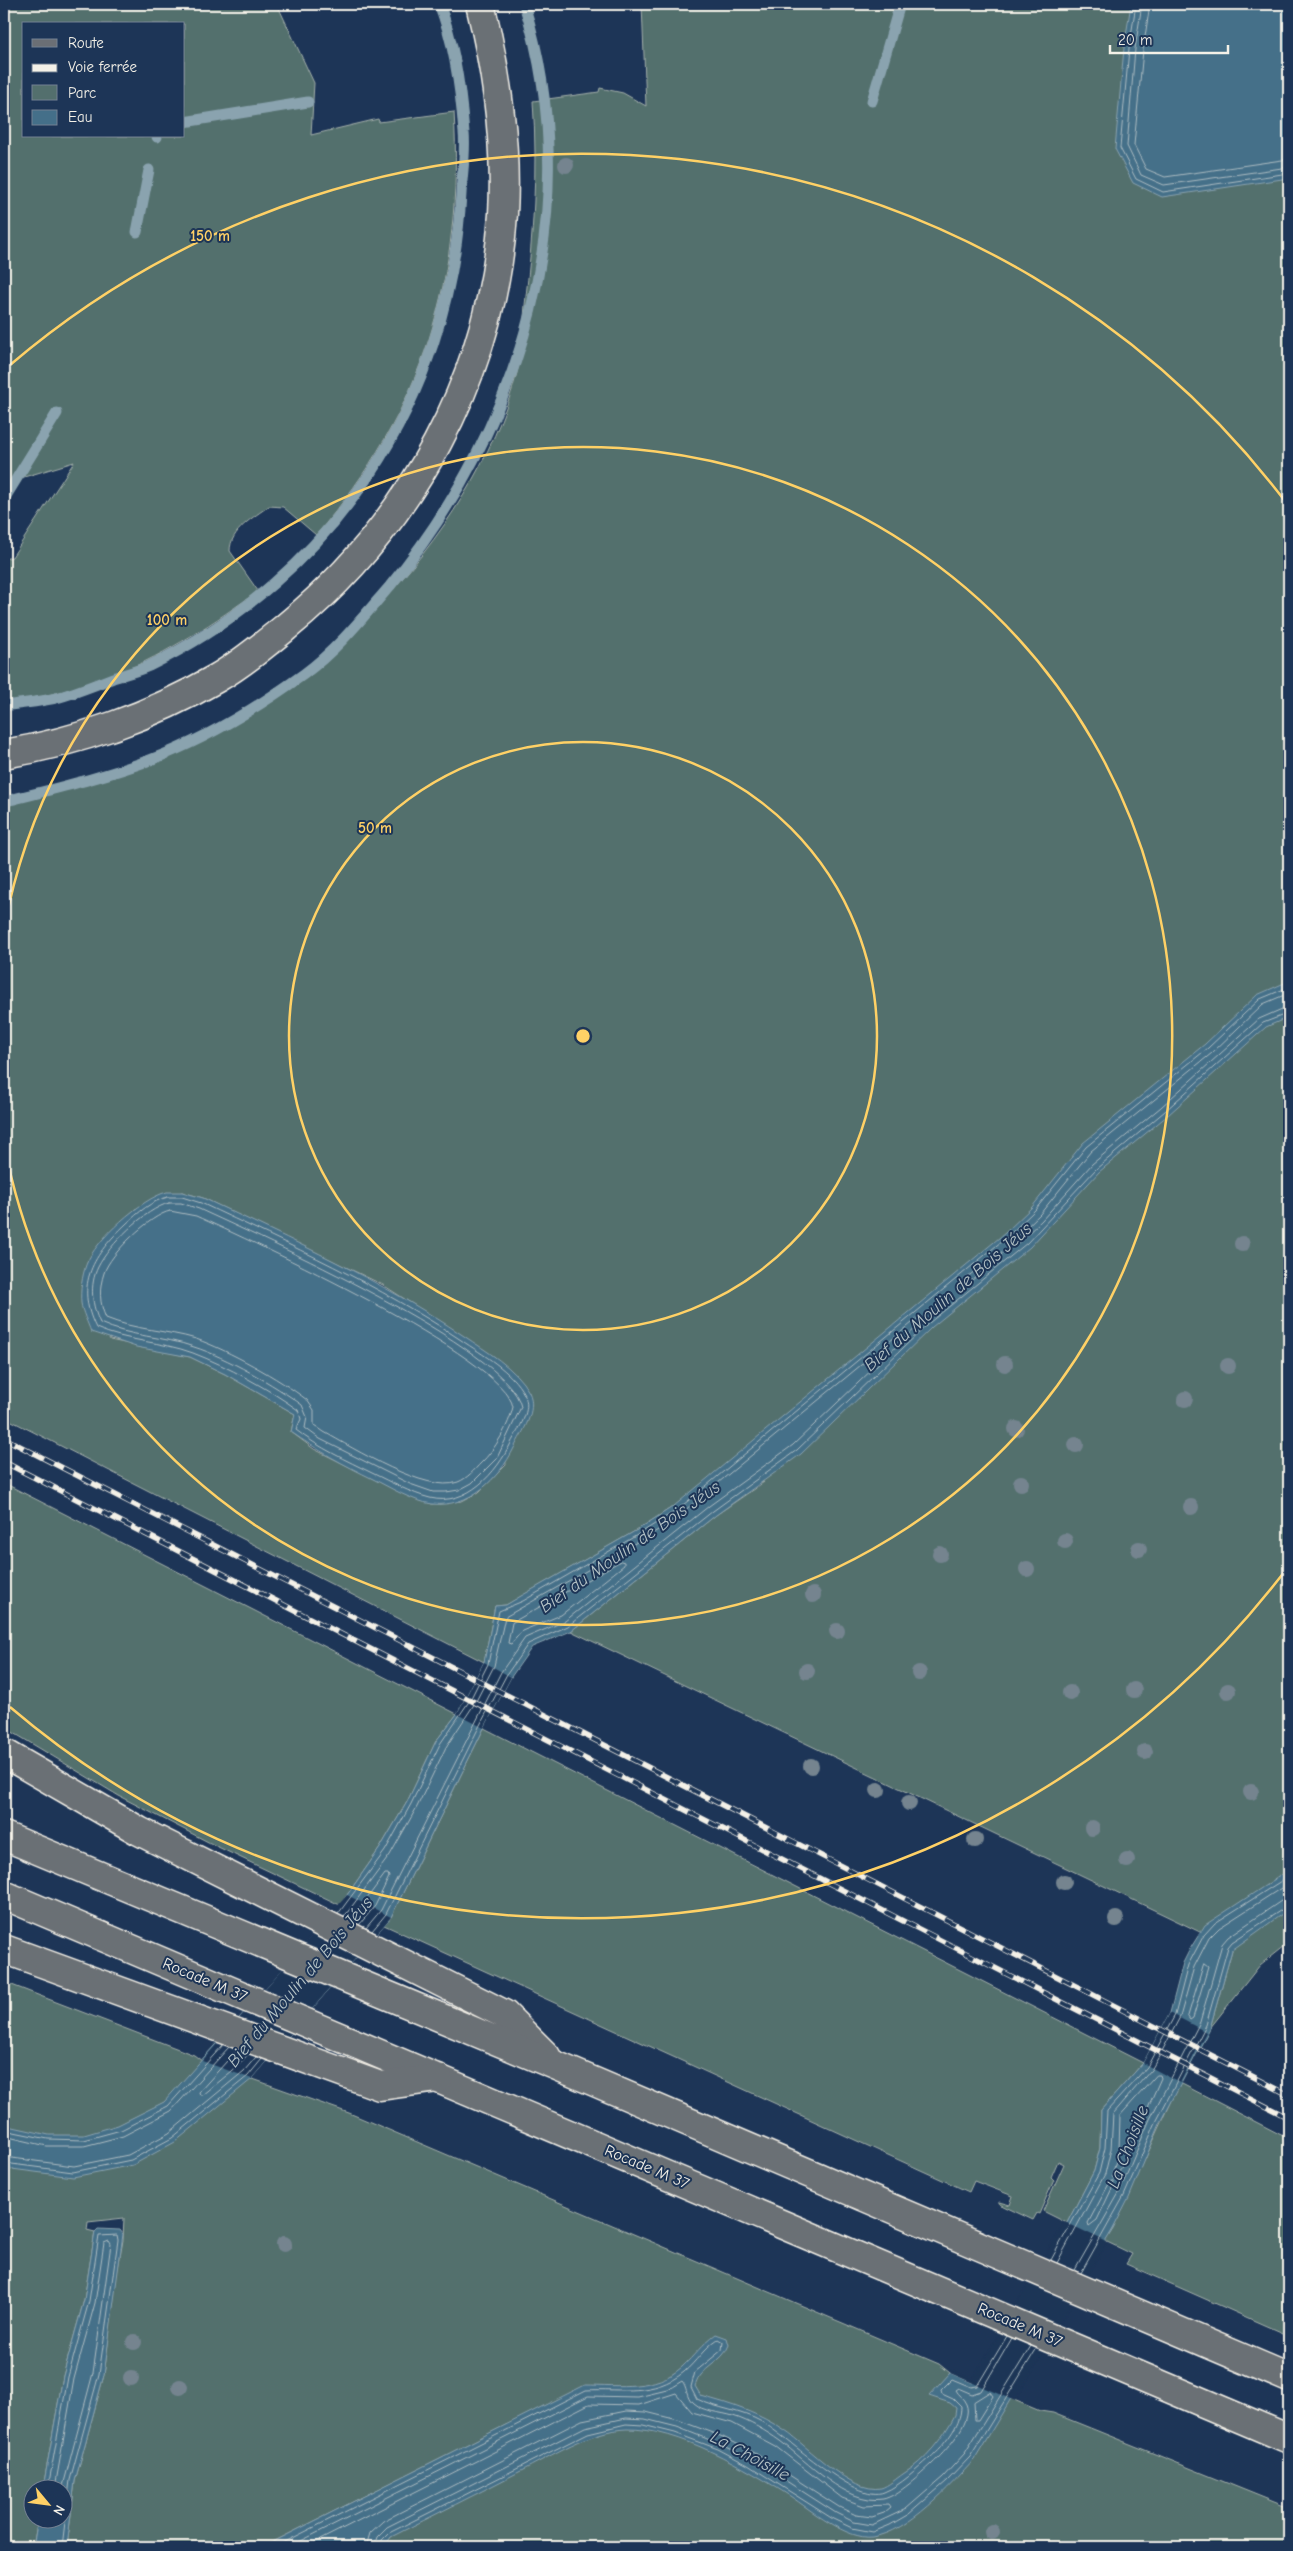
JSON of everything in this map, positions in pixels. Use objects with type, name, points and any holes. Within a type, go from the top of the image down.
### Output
[{"type":"main road","points":[[4,754],[34,749],[94,732],[156,708],[217,678],[269,642],[314,604],[352,567],[379,535],[414,485],[442,437],[465,384],[484,322],[496,267],[503,214],[501,105],[491,48],[480,4]]},
{"type":"main road","points":[[4,1754],[139,1831],[504,2014],[555,2065]]},
{"type":"main road","points":[[4,1836],[555,2065],[1289,2378]]},
{"type":"main road","name":"Rocade M 37","points":[[4,1895],[1289,2440]]},
{"type":"main road","points":[[4,1949],[380,2086],[438,2078]]},
{"type":"green space","points":[[4,4],[277,4],[314,83],[311,135],[378,119],[379,122],[454,112],[455,172],[452,230],[443,285],[429,338],[410,389],[385,439],[353,488],[316,535],[283,507],[269,506],[238,530],[231,543],[230,551],[258,591],[191,636],[154,657],[105,678],[77,688],[4,704],[4,559],[12,557],[74,462],[4,483]]},
{"type":"green space","points":[[642,4],[1289,4],[1289,1942],[1260,1965],[1210,2028],[1232,1950],[1200,1932],[571,1631],[716,1515],[764,1482],[674,1506],[637,1530],[506,1605],[495,1606],[484,1662],[4,1417],[4,791],[10,789],[11,800],[99,777],[151,760],[211,732],[270,697],[325,654],[377,606],[423,553],[463,496],[495,436],[517,373],[522,339],[534,203],[533,101],[599,92],[600,88],[623,93],[646,106]],"holes":[[[182,1192],[203,1198],[383,1285],[496,1358],[506,1465],[479,1492],[462,1501],[432,1504],[406,1495],[314,1449],[291,1432],[295,1414],[225,1374],[190,1357],[110,1340],[87,1263],[99,1246],[135,1209]]]},
{"type":"green space","points":[[4,1483],[457,1714],[436,1741],[407,1802],[380,1848],[340,1905],[216,1846],[119,1796],[4,1727]]},
{"type":"green space","points":[[484,1728],[1143,2063],[1101,2110],[1100,2148],[1094,2171],[1067,2223],[1043,2211],[1064,2164],[1058,2161],[1051,2177],[1054,2180],[1039,2214],[1037,2213],[1033,2220],[999,2204],[999,2202],[1010,2205],[1013,2196],[974,2181],[969,2192],[384,1925],[391,1917]]},
{"type":"green space","points":[[4,1982],[194,2055],[202,2061],[349,2113],[939,2364],[950,2373],[1040,2411],[1053,2413],[1289,2508],[1289,2547],[384,2547],[391,2537],[506,2425],[263,2547],[67,2547],[69,2528],[72,2528],[75,2481],[104,2375],[123,2240],[124,2218],[88,2222],[87,2230],[95,2232],[84,2300],[63,2376],[45,2478],[22,2478],[22,2528],[36,2528],[33,2547],[4,2547]]},
{"type":"green space","points":[[1180,2083],[1289,2139],[1289,2336],[1126,2264],[1132,2254],[1105,2241],[1113,2229]]},
{"type":"water","points":[[1131,4],[1289,4],[1289,178],[1162,197],[1133,183],[1115,149],[1124,48]]},
{"type":"water","name":"Bief du Moulin de Bois Jéus","points":[[1289,981],[1289,1017],[1266,1027],[1168,1115],[1099,1172],[1030,1247],[932,1327],[801,1454],[716,1515],[571,1631],[532,1647],[511,1677],[484,1728],[391,1917],[252,2079],[175,2142],[133,2165],[73,2177],[4,2168],[4,2125],[49,2135],[84,2135],[118,2125],[164,2102],[340,1905],[380,1848],[407,1802],[436,1741],[457,1714],[484,1662],[495,1606],[506,1605],[637,1530],[674,1506],[1005,1233],[1032,1207],[1083,1143],[1205,1044],[1257,995]]},
{"type":"water","points":[[167,1192],[182,1192],[203,1198],[336,1262],[433,1316],[508,1367],[529,1392],[532,1407],[525,1428],[500,1470],[481,1489],[458,1501],[446,1504],[432,1504],[417,1500],[352,1468],[301,1439],[291,1432],[295,1414],[225,1374],[190,1357],[136,1347],[91,1332],[81,1303],[81,1289],[83,1274],[91,1255],[120,1221],[145,1202]]},
{"type":"water","name":"La Choisille","points":[[1289,1870],[1289,1909],[1232,1950],[1210,2028],[1160,2124],[1129,2198],[1113,2229],[974,2460],[954,2482],[915,2517],[887,2533],[873,2537],[852,2534],[829,2523],[754,2474],[712,2452],[668,2435],[647,2430],[627,2429],[599,2434],[572,2445],[391,2537],[384,2547],[263,2547],[585,2385],[636,2385],[660,2380],[671,2375],[716,2334],[727,2338],[729,2345],[722,2356],[698,2379],[695,2386],[701,2396],[723,2402],[765,2419],[794,2438],[844,2477],[857,2484],[869,2488],[881,2488],[889,2484],[919,2462],[945,2432],[955,2415],[956,2408],[950,2403],[929,2396],[950,2373],[973,2383],[1067,2223],[1094,2171],[1100,2148],[1101,2110],[1143,2063],[1170,2013],[1183,1963],[1205,1925]]},
{"type":"water","points":[[98,2229],[120,2230],[123,2234],[104,2375],[75,2481],[72,2506],[72,2478],[45,2478],[63,2376],[84,2300],[95,2232]]},
{"type":"water","points":[[36,2528],[69,2528],[67,2547],[33,2547]]},
{"type":"pier","points":[[484,1662],[511,1677],[484,1728],[457,1714]]},
{"type":"pier","points":[[347,1895],[391,1917],[252,2079],[202,2061]]},
{"type":"pier","points":[[1170,2013],[1206,2032],[1180,2083],[1143,2063]]},
{"type":"pier","points":[[1065,2222],[1107,2242],[1015,2401],[950,2373],[952,2370],[972,2380]]},
{"type":"waterway","points":[[4,706],[60,697],[149,666],[215,628],[274,583],[326,531],[370,473],[406,410],[434,342],[452,270],[461,194],[464,141],[456,67],[449,34],[439,4]]},
{"type":"waterway","points":[[10,800],[63,787],[150,760],[210,733],[268,699],[304,674],[339,643],[390,586],[437,523],[476,455],[507,384],[530,311],[544,235],[548,158],[542,81],[524,4]]},
{"type":"waterway","points":[[872,101],[900,4]]},
{"type":"waterway","points":[[185,122],[308,102]]},
{"type":"waterway","points":[[137,232],[149,170]]},
{"type":"waterway","points":[[4,499],[57,413]]},
{"type":"railway","points":[[4,1438],[1289,2095]]},
{"type":"railway","points":[[4,1462],[1289,2118]]}]
